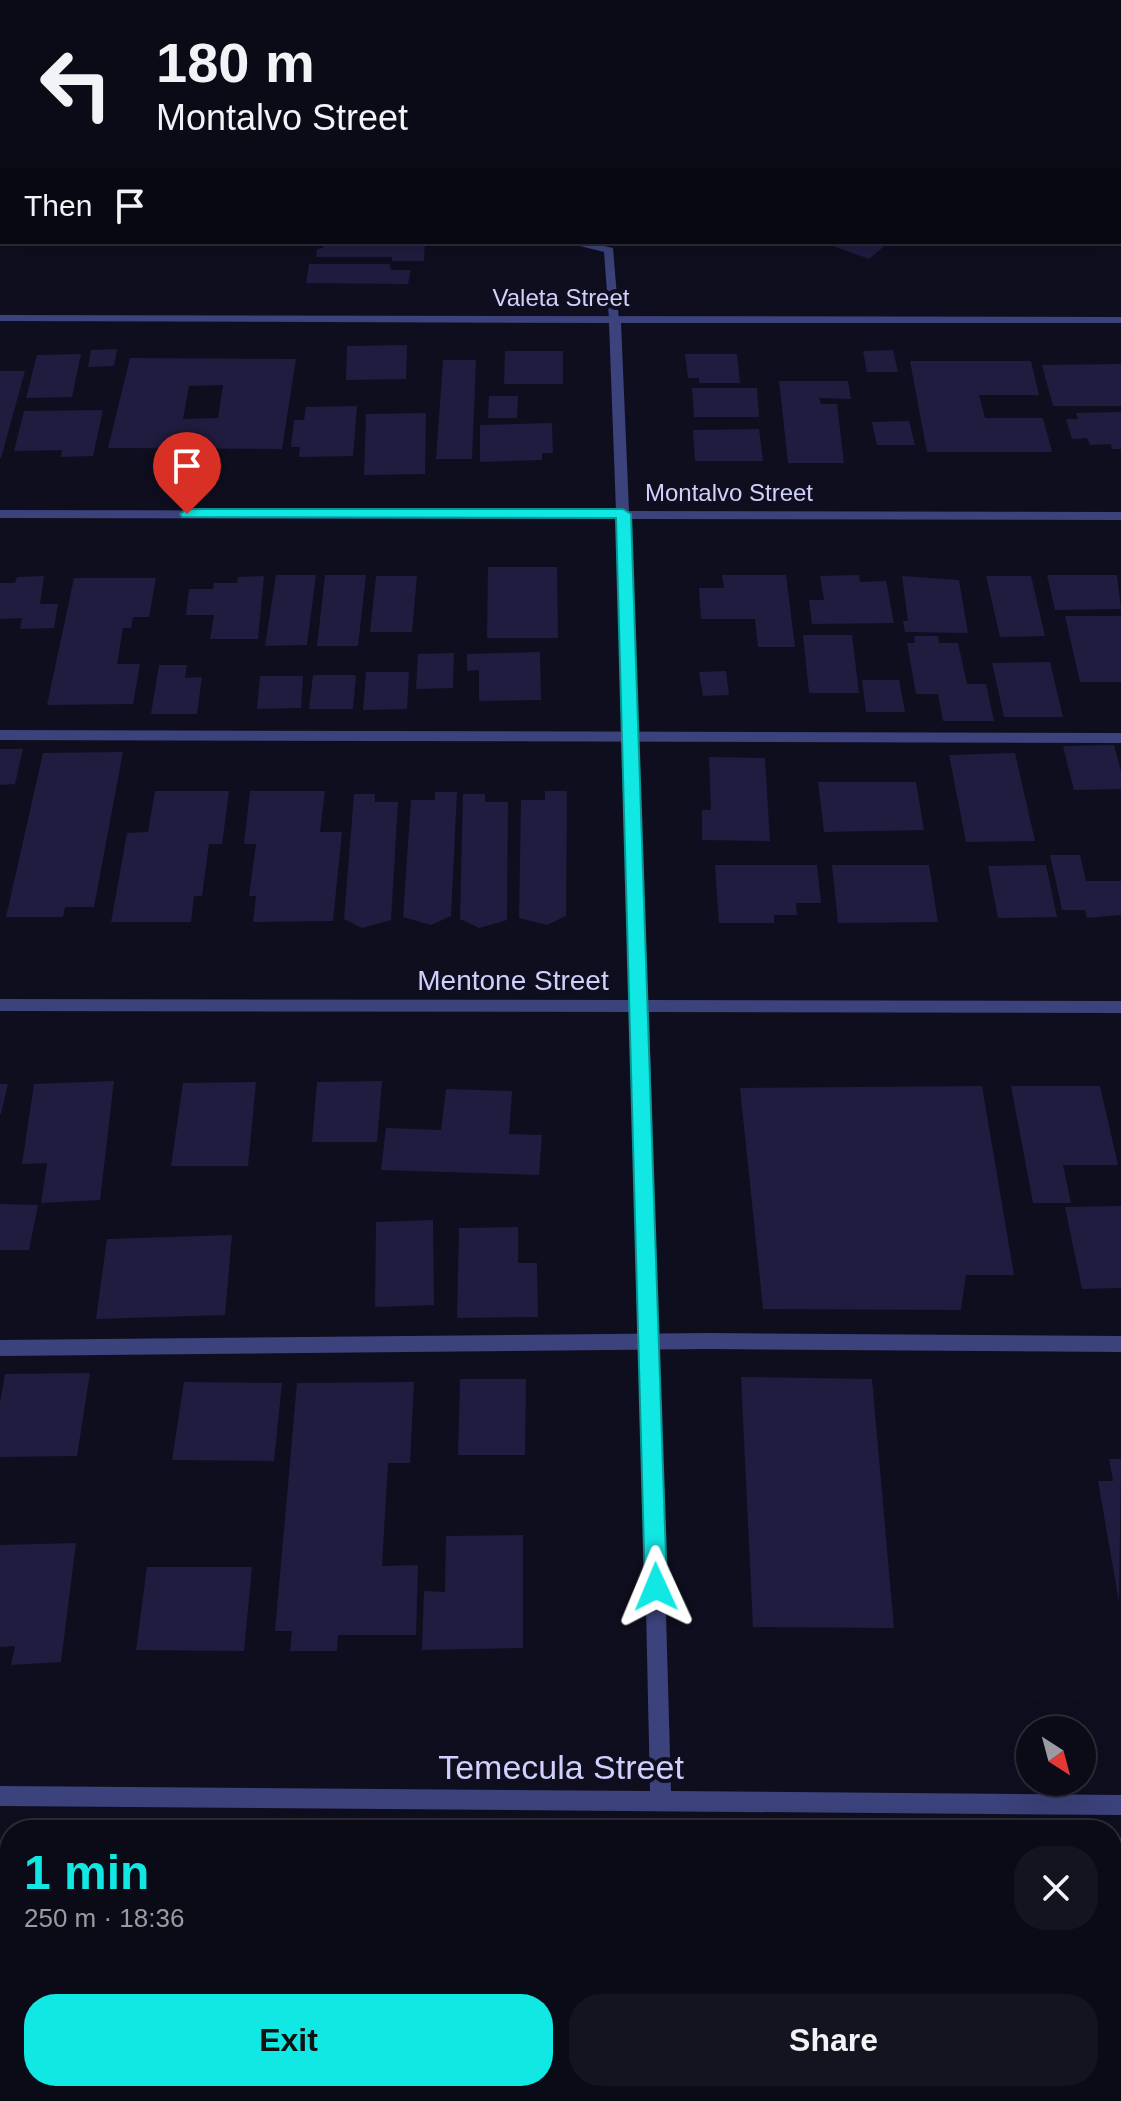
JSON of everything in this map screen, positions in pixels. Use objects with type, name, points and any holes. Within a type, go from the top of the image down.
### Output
[{"type":"street","points":[[579,244],[609,250],[615,319],[651,1344],[661,1800]]},
{"type":"street","name":"Valeta Street","points":[[0,318],[1121,320]]},
{"type":"street","name":"Montalvo Street","points":[[0,514],[1121,516]]},
{"type":"street","points":[[0,735],[1121,738]]},
{"type":"street","name":"Mentone Street","points":[[0,1005],[1121,1007]]},
{"type":"street","points":[[0,1348],[651,1344],[709,1341],[1121,1344]]},
{"type":"street","name":"Temecula Street","points":[[0,1796],[1121,1805]]},
{"type":"building","points":[[324,244],[425,244],[424,261],[392,261],[392,257],[316,257],[317,249],[323,248]]},
{"type":"building","points":[[828,244],[887,244],[869,259]]},
{"type":"building","points":[[309,264],[390,264],[391,270],[411,270],[408,284],[306,283]]},
{"type":"building","points":[[407,345],[406,379],[346,380],[347,346]]},
{"type":"building","points":[[117,349],[114,366],[88,367],[91,350]]},
{"type":"building","points":[[893,350],[898,372],[867,372],[863,351]]},
{"type":"building","points":[[505,351],[563,351],[563,384],[504,384]]},
{"type":"building","points":[[81,354],[72,397],[26,398],[37,355]]},
{"type":"building","points":[[685,354],[737,354],[740,383],[699,383],[699,378],[688,378]]},
{"type":"building","points":[[130,358],[296,359],[282,449],[108,448]],"holes":[[[223,385],[218,418],[183,419],[189,386]]]},
{"type":"building","points":[[443,360],[476,360],[472,459],[436,459]]},
{"type":"building","points":[[910,361],[1031,361],[1039,395],[979,395],[985,418],[1043,418],[1052,452],[927,452]]},
{"type":"building","points":[[1121,364],[1121,406],[1053,406],[1042,365]]},
{"type":"building","points":[[0,371],[25,371],[1,458],[0,458]]},
{"type":"building","points":[[779,381],[848,381],[851,399],[819,398],[821,404],[837,404],[844,463],[788,463]]},
{"type":"building","points":[[692,388],[757,388],[759,417],[694,417]]},
{"type":"building","points":[[489,396],[518,396],[517,418],[488,418]]},
{"type":"building","points":[[357,406],[353,456],[299,457],[300,447],[291,447],[294,420],[304,420],[306,407]]},
{"type":"building","points":[[103,410],[93,456],[61,457],[62,450],[14,451],[24,411]]},
{"type":"building","points":[[1121,412],[1121,449],[1112,449],[1111,444],[1090,445],[1087,438],[1072,439],[1066,419],[1078,419],[1076,413]]},
{"type":"building","points":[[426,413],[425,474],[364,475],[366,414]]},
{"type":"building","points":[[909,421],[915,445],[877,445],[872,422]]},
{"type":"building","points":[[552,423],[553,453],[542,453],[542,460],[480,462],[480,425]]},
{"type":"building","points":[[759,429],[763,461],[695,461],[693,430]]},
{"type":"building","points":[[488,567],[557,567],[558,638],[487,638]]},
{"type":"building","points":[[276,575],[316,575],[307,645],[265,646]]},
{"type":"building","points":[[325,575],[366,575],[358,646],[317,646]]},
{"type":"building","points":[[722,575],[786,575],[795,647],[758,647],[755,619],[701,619],[699,588],[724,588]]},
{"type":"building","points":[[859,575],[860,582],[886,581],[894,623],[812,624],[809,600],[824,600],[820,576]]},
{"type":"building","points":[[1047,575],[1117,575],[1121,609],[1055,610]]},
{"type":"building","points":[[44,576],[40,604],[58,604],[54,628],[20,629],[22,618],[0,619],[0,583],[15,583],[17,577]]},
{"type":"building","points":[[264,576],[258,639],[210,639],[214,615],[186,615],[189,589],[213,589],[214,583],[237,583],[238,577]]},
{"type":"building","points":[[376,576],[417,576],[412,632],[370,632]]},
{"type":"building","points":[[902,576],[959,580],[968,633],[905,632],[903,621],[908,621]]},
{"type":"building","points":[[986,576],[1031,576],[1045,636],[1000,637]]},
{"type":"building","points":[[74,578],[156,578],[149,617],[133,617],[131,628],[123,628],[117,664],[140,664],[133,704],[47,705]]},
{"type":"building","points":[[1065,616],[1121,616],[1121,682],[1080,682]]},
{"type":"building","points":[[803,635],[852,635],[859,693],[809,693]]},
{"type":"building","points":[[914,636],[938,636],[939,643],[958,643],[967,684],[986,684],[994,721],[943,721],[938,694],[916,694],[907,643],[915,643]]},
{"type":"building","points":[[540,652],[541,700],[479,701],[479,670],[467,671],[467,654]]},
{"type":"building","points":[[454,653],[453,688],[416,689],[418,654]]},
{"type":"building","points":[[1050,662],[1063,717],[1004,717],[992,663]]},
{"type":"building","points":[[159,665],[187,665],[185,678],[202,677],[197,714],[151,714]]},
{"type":"building","points":[[726,671],[729,695],[703,696],[699,672]]},
{"type":"building","points":[[366,672],[409,672],[407,709],[363,710]]},
{"type":"building","points":[[313,675],[356,675],[353,709],[309,709]]},
{"type":"building","points":[[260,676],[303,676],[301,708],[257,709]]},
{"type":"building","points":[[862,680],[899,680],[905,712],[866,712]]},
{"type":"building","points":[[1114,745],[1121,771],[1121,789],[1074,790],[1063,746]]},
{"type":"building","points":[[0,749],[23,749],[15,784],[0,785]]},
{"type":"building","points":[[123,752],[94,907],[65,907],[63,917],[6,917],[43,753]]},
{"type":"building","points":[[1015,753],[1035,841],[966,842],[949,755]]},
{"type":"building","points":[[709,757],[765,758],[770,841],[702,840],[702,810],[711,810]]},
{"type":"building","points":[[818,782],[916,782],[924,830],[824,832]]},
{"type":"building","points":[[155,791],[229,791],[222,844],[209,844],[202,896],[194,896],[191,922],[111,922],[127,833],[148,832]]},
{"type":"building","points":[[250,791],[325,791],[320,832],[342,832],[333,921],[253,922],[256,896],[249,896],[256,844],[244,844]]},
{"type":"building","points":[[545,791],[567,791],[566,916],[547,925],[519,918],[521,800],[545,800]]},
{"type":"building","points":[[435,792],[457,792],[451,916],[431,925],[403,917],[411,800],[435,800]]},
{"type":"building","points":[[354,794],[375,794],[375,802],[398,802],[391,920],[362,928],[344,919]]},
{"type":"building","points":[[463,794],[485,794],[485,802],[508,802],[507,920],[479,928],[460,919]]},
{"type":"building","points":[[1050,855],[1080,855],[1086,881],[1121,881],[1121,915],[1087,918],[1085,910],[1062,910]]},
{"type":"building","points":[[715,865],[817,865],[821,903],[796,903],[797,915],[774,915],[774,923],[719,923]]},
{"type":"building","points":[[832,865],[929,865],[938,922],[838,923]]},
{"type":"building","points":[[1046,865],[1057,917],[998,918],[988,866]]},
{"type":"building","points":[[114,1081],[100,1200],[41,1203],[47,1163],[22,1164],[34,1084]]},
{"type":"building","points":[[382,1081],[377,1142],[312,1142],[317,1082]]},
{"type":"building","points":[[256,1082],[248,1166],[171,1166],[183,1083]]},
{"type":"building","points":[[0,1084],[8,1084],[1,1114],[0,1114]]},
{"type":"building","points":[[982,1086],[1014,1275],[966,1275],[961,1310],[763,1309],[740,1088]]},
{"type":"building","points":[[1011,1086],[1100,1086],[1118,1165],[1063,1165],[1071,1203],[1033,1203]]},
{"type":"building","points":[[446,1089],[512,1091],[509,1134],[542,1135],[539,1175],[381,1170],[386,1128],[441,1130]]},
{"type":"building","points":[[0,1204],[38,1205],[29,1250],[0,1250]]},
{"type":"building","points":[[1121,1206],[1121,1288],[1082,1289],[1065,1207]]},
{"type":"building","points":[[433,1220],[434,1305],[375,1307],[376,1222]]},
{"type":"building","points":[[518,1227],[518,1263],[537,1263],[538,1317],[457,1318],[459,1228]]},
{"type":"building","points":[[232,1235],[225,1315],[96,1319],[107,1239]]},
{"type":"building","points":[[90,1373],[77,1456],[0,1457],[0,1403],[5,1374]]},
{"type":"building","points":[[741,1377],[872,1379],[894,1628],[753,1627]]},
{"type":"building","points":[[460,1379],[526,1379],[525,1455],[458,1455]]},
{"type":"building","points":[[184,1382],[282,1383],[274,1461],[172,1460]]},
{"type":"building","points":[[414,1382],[410,1463],[388,1463],[382,1566],[418,1565],[416,1635],[338,1635],[337,1651],[290,1651],[292,1631],[275,1631],[297,1383]]},
{"type":"building","points":[[1109,1459],[1121,1459],[1119,1602],[1098,1481],[1113,1481]]},
{"type":"building","points":[[523,1535],[523,1648],[422,1650],[424,1591],[445,1592],[446,1536]]},
{"type":"building","points":[[76,1543],[61,1662],[11,1665],[15,1646],[0,1647],[0,1545]]},
{"type":"building","points":[[147,1567],[252,1567],[244,1651],[136,1650]]},
{"type":"route","points":[[187,514],[623,514],[643,1065],[656,1587]]}]
